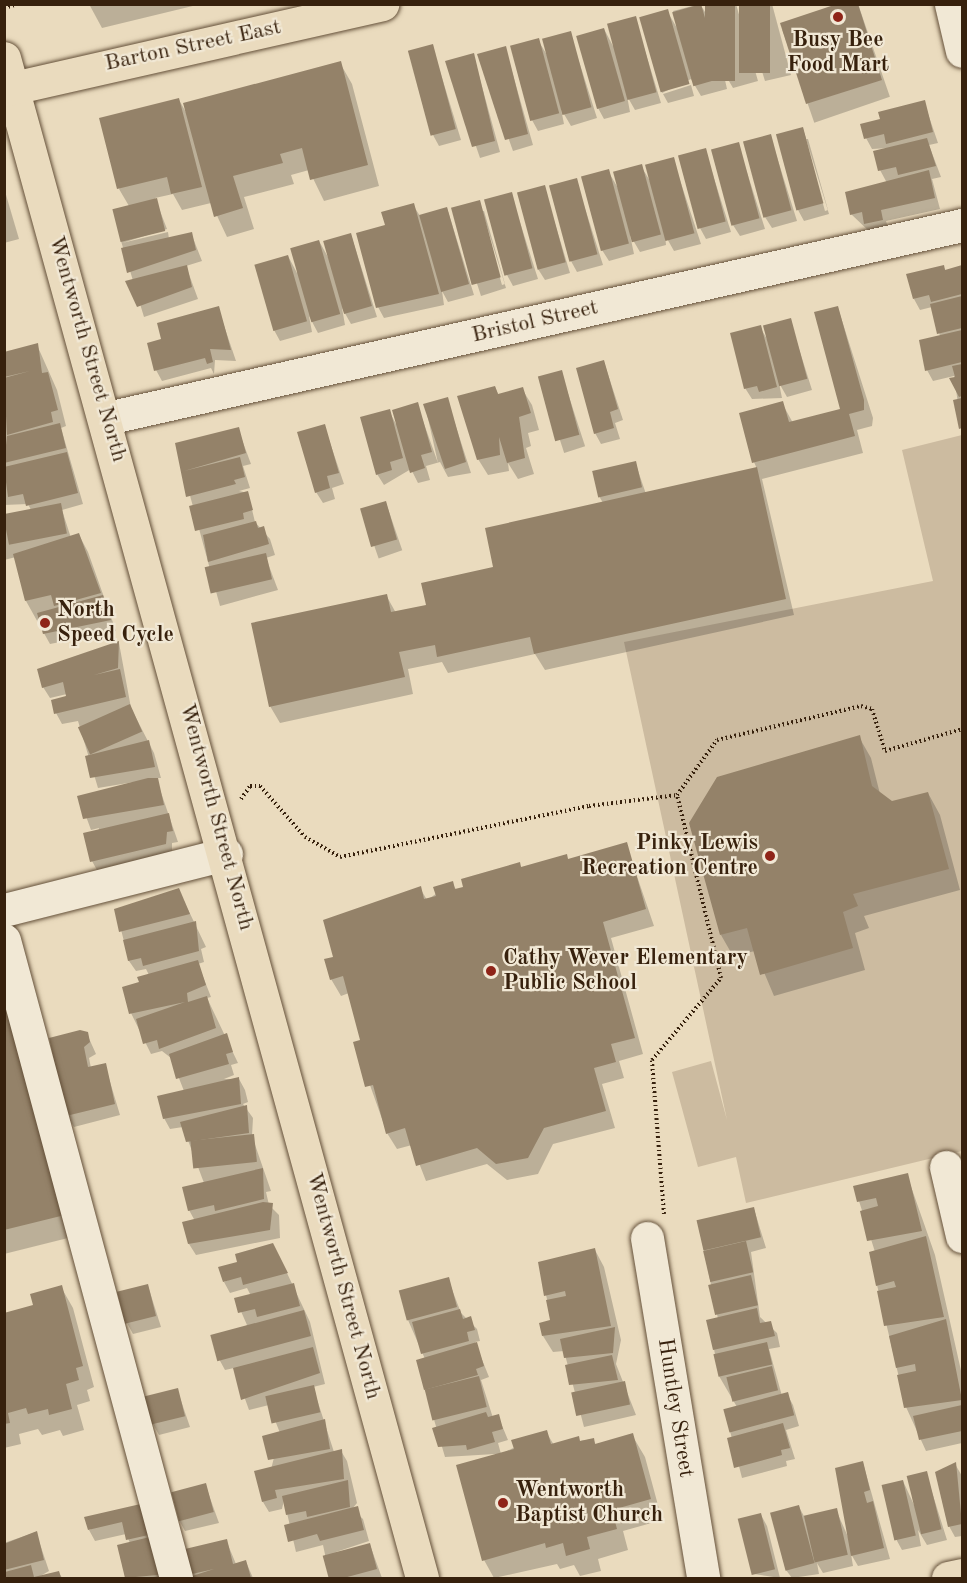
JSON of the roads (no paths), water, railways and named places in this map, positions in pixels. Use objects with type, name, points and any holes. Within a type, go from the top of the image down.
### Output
[{"type":"main road","name":"Barton Street East","points":[[7,79],[382,4]]},
{"type":"main road","name":"Wentworth Street North","points":[[7,79],[107,418],[422,1578]]},
{"type":"main road","points":[[948,1578],[963,1575]]},
{"type":"street","points":[[951,4],[963,51]]},
{"type":"street","name":"Bristol Street","points":[[107,418],[963,225]]},
{"type":"street","points":[[4,910],[226,854]]},
{"type":"street","points":[[4,940],[176,1578]]},
{"type":"street","points":[[946,1167],[963,1236]]},
{"type":"street","name":"Huntley Street","points":[[647,1238],[703,1578]]},
{"type":"place","name":"Busy Bee Food Mart","points":[[838,17]]},
{"type":"place","name":"North Speed Cycle","points":[[45,623]]},
{"type":"place","name":"Pinky Lewis Recreation Centre","points":[[770,856]]},
{"type":"place","name":"Cathy Wever Elementary Public School","points":[[491,971]]},
{"type":"place","name":"Wentworth Baptist Church","points":[[503,1503]]}]
